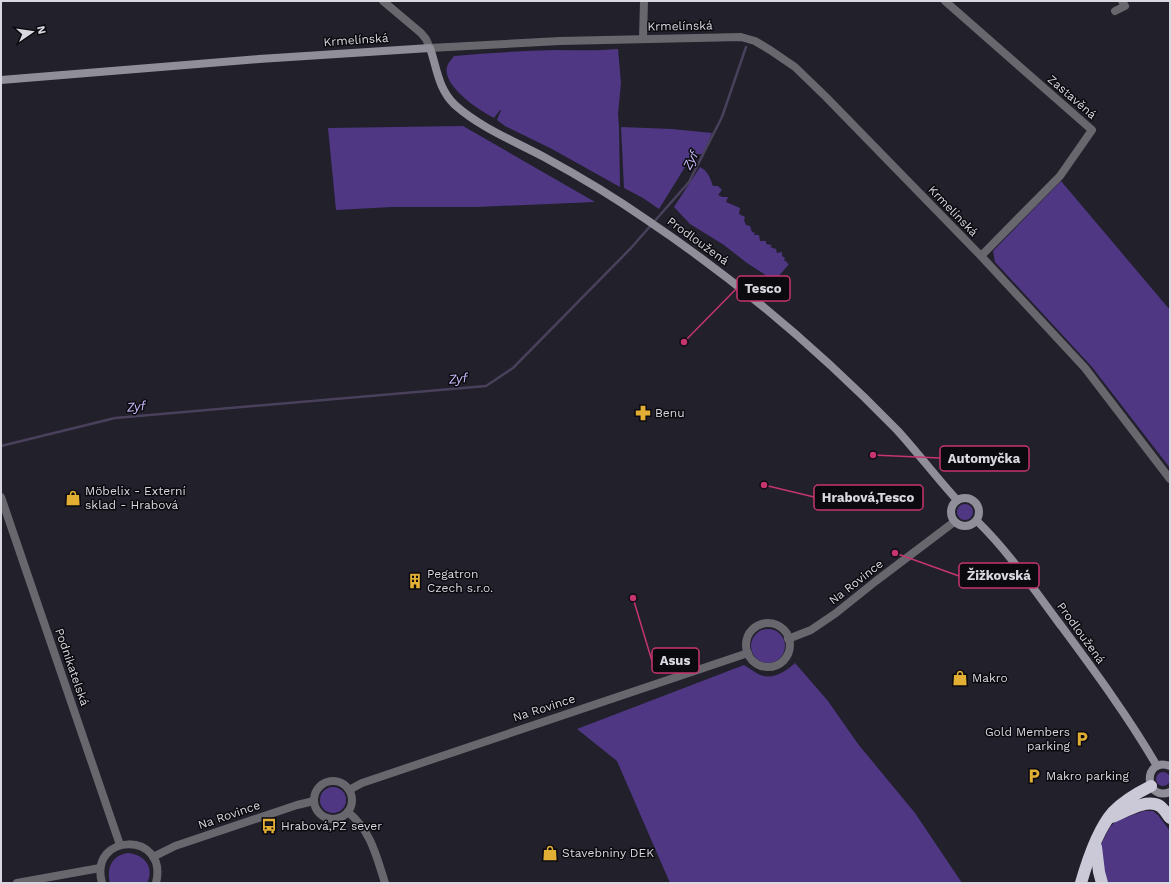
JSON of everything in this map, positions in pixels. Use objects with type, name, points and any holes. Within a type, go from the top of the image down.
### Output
[{"type":"highway","points":[[1081,883],[1099,834],[1107,819],[1125,801],[1151,786]]},
{"type":"highway","points":[[1107,819],[1144,804],[1160,806],[1170,818]]},
{"type":"highway","points":[[1096,842],[1099,872],[1102,883]]},
{"type":"main road","name":"Krmelínská","points":[[1,80],[236,61],[430,48]]},
{"type":"main road","name":"Prodloužená","points":[[430,48],[441,84],[449,98],[467,115],[479,123],[596,186],[663,231],[746,292],[825,360],[898,432],[957,500]]},
{"type":"main road","points":[[965,498],[971,499],[975,502],[979,510],[979,516],[976,521],[972,525],[964,527],[959,526],[954,522],[951,518],[950,512],[952,506],[957,500],[965,498]]},
{"type":"main road","name":"Prodloužená","points":[[976,521],[988,532],[1016,566],[1084,657],[1120,707],[1157,766]]},
{"type":"main road","points":[[1170,766],[1157,766],[1152,770],[1149,780],[1154,790],[1159,793],[1164,794],[1170,792]]},
{"type":"street","points":[[383,1],[421,33],[426,39],[430,48]]},
{"type":"street","points":[[643,38],[644,1]]},
{"type":"street","name":"Zastavěná","points":[[945,1],[1092,130],[1060,176],[981,256]]},
{"type":"street","points":[[1115,11],[1125,6],[1122,1]]},
{"type":"street","name":"Krmelínská","points":[[430,48],[643,38],[741,37],[755,41],[795,67],[981,256],[1085,368],[1170,479]]},
{"type":"street","name":"Podnikatelská","points":[[1,497],[120,845]]},
{"type":"street","name":"Na Rovince","points":[[788,638],[811,630],[836,613],[954,522]]},
{"type":"street","points":[[773,624],[785,632],[788,638],[790,646],[788,653],[784,660],[772,667],[764,667],[751,660],[746,648],[748,636],[756,627],[761,625],[773,624]]},
{"type":"street","name":"Na Rovince","points":[[349,790],[362,783],[748,653]]},
{"type":"street","points":[[327,782],[339,783],[349,790],[352,801],[348,812],[339,818],[328,819],[318,812],[315,807],[315,795],[318,789],[327,782]]},
{"type":"street","name":"Na Rovince","points":[[153,856],[175,846],[297,805],[314,801]]},
{"type":"street","points":[[348,812],[367,832],[385,883]]},
{"type":"street","points":[[102,883],[100,868],[107,853],[113,848],[126,844],[138,845],[153,856],[158,870],[156,883]]},
{"type":"street","points":[[16,883],[100,868]]},
{"type":"shaded area","points":[[618,49],[621,83],[618,114],[620,187],[552,149],[505,126],[497,120],[501,110],[494,118],[480,110],[456,90],[450,82],[447,74],[447,67],[454,56],[530,51]]},
{"type":"shaded area","points":[[463,126],[595,202],[476,207],[392,207],[336,210],[328,128]]},
{"type":"shaded area","points":[[621,127],[672,129],[712,133],[703,154],[693,154],[659,209],[643,198],[624,188]]},
{"type":"shaded area","points":[[700,167],[707,173],[713,186],[718,186],[722,190],[718,195],[728,197],[726,202],[740,208],[739,214],[745,217],[744,220],[746,225],[750,226],[752,232],[755,233],[754,235],[759,235],[760,241],[766,241],[766,244],[772,245],[770,247],[776,249],[777,253],[782,252],[782,256],[785,258],[784,261],[787,261],[786,262],[789,264],[778,277],[770,278],[747,263],[724,245],[690,224],[674,207]]},
{"type":"shaded area","points":[[1061,181],[1170,310],[1170,468],[1092,367],[995,262],[993,251]]},
{"type":"shaded area","points":[[962,504],[968,504],[973,509],[971,518],[968,520],[962,520],[957,515],[957,509]]},
{"type":"shaded area","points":[[768,629],[780,634],[785,646],[780,658],[768,663],[756,658],[751,646],[756,634]]},
{"type":"shaded area","points":[[795,663],[828,701],[858,744],[915,813],[962,883],[670,883],[617,761],[577,729],[744,665],[763,676],[773,676],[787,670]]},
{"type":"shaded area","points":[[1163,772],[1168,774],[1170,779],[1168,784],[1163,786],[1158,784],[1156,779],[1158,774]]},
{"type":"shaded area","points":[[333,787],[342,791],[346,800],[342,809],[333,813],[324,809],[320,800],[324,791]]},
{"type":"shaded area","points":[[1144,811],[1153,811],[1158,815],[1170,831],[1170,883],[1107,883],[1100,853],[1101,844],[1110,827],[1116,821]]},
{"type":"shaded area","points":[[127,853],[138,856],[146,862],[150,872],[147,883],[110,883],[109,872],[111,864],[117,857]]},
{"type":"waterway","name":"Zyf","points":[[1,446],[115,418],[486,386],[513,368],[631,248],[689,182],[722,117],[746,47]]},
{"type":"place","name":"Tesco","points":[[684,342]]},
{"type":"place","name":"Benu","points":[[643,413]]},
{"type":"place","name":"Automyčka","points":[[873,455]]},
{"type":"place","name":"Hrabová,Tesco","points":[[764,485]]},
{"type":"place","name":"Möbelix - Externí sklad - Hrabová","points":[[73,498]]},
{"type":"place","name":"Žižkovská","points":[[895,553]]},
{"type":"place","name":"Pegatron Czech s.r.o.","points":[[415,581]]},
{"type":"place","name":"Asus","points":[[633,598]]},
{"type":"place","name":"Makro","points":[[960,678]]},
{"type":"place","name":"Gold Members parking","points":[[1082,739]]},
{"type":"place","name":"Makro parking","points":[[1034,776]]},
{"type":"place","name":"Hrabová,PZ sever","points":[[269,826]]},
{"type":"place","name":"Stavebniny DEK","points":[[550,853]]}]
